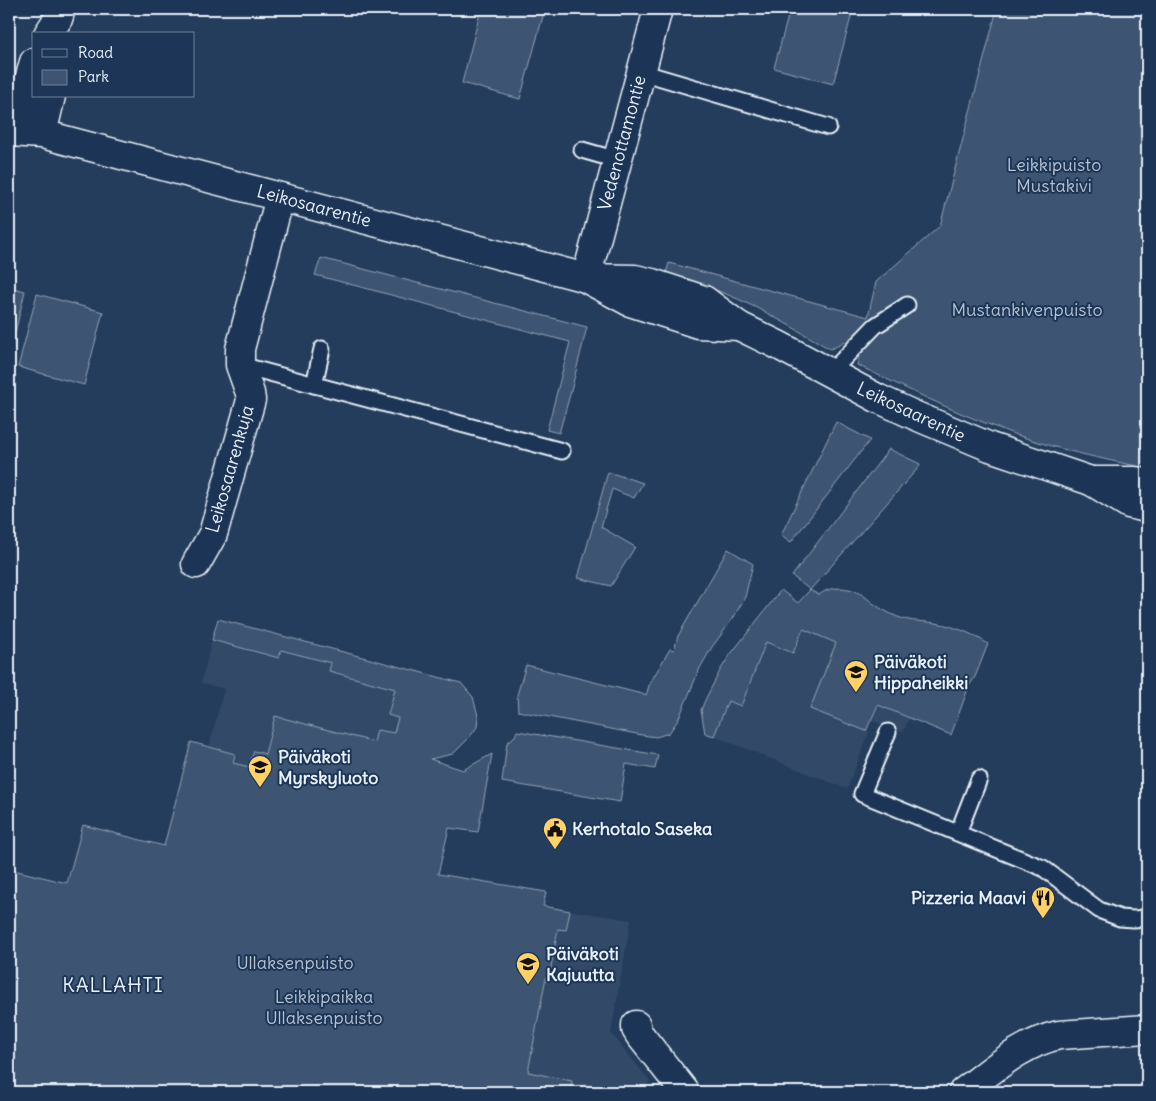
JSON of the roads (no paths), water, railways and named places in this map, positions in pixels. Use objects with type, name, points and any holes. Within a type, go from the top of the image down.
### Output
[{"type":"street","name":"Vedenottamontie","points":[[586,278],[658,9]]},
{"type":"street","points":[[12,120],[32,67]]},
{"type":"street","points":[[42,134],[51,98]]},
{"type":"street","name":"Leikosaarentie","points":[[12,120],[42,134],[586,278],[635,279],[652,282],[704,300],[739,326],[877,398],[956,433],[1026,460],[1091,481],[1130,504],[1147,508]]},
{"type":"street","name":"Leikosaarenkuja","points":[[196,564],[213,534],[251,400],[240,364],[240,349],[280,197]]},
{"type":"street","name":"Leikosaarentie","points":[[1091,481],[1134,481],[1147,483]]},
{"type":"street","points":[[636,1025],[639,1034],[685,1092]]},
{"type":"street","points":[[963,1092],[1022,1049],[1046,1038],[1059,1035],[1147,1029]]},
{"type":"lane","points":[[641,72],[828,127]]},
{"type":"lane","points":[[582,150],[617,160]]},
{"type":"lane","points":[[830,373],[875,326],[907,305]]},
{"type":"lane","points":[[314,385],[322,348]]},
{"type":"lane","points":[[240,364],[562,451]]},
{"type":"lane","points":[[888,732],[862,794],[1043,868],[1099,910],[1120,918],[1147,918]]},
{"type":"lane","points":[[958,833],[980,779]]},
{"type":"place","name":"Päiväkoti Hippaheikki","points":[[856,693]]},
{"type":"place","name":"Päiväkoti Myrskyluoto","points":[[260,788]]},
{"type":"place","name":"Kerhotalo Saseka","points":[[555,850]]},
{"type":"place","name":"Pizzeria Maavi","points":[[1043,919]]},
{"type":"place","name":"Päiväkoti Kajuutta","points":[[528,985]]},
{"type":"district","name":"KALLAHTI","points":[[113,985]]},
{"type":"park label","name":"Leikkipuisto Mustakivi","points":[[1054,175]]},
{"type":"park label","name":"Mustankivenpuisto","points":[[1027,310]]},
{"type":"park label","name":"Ullaksenpuisto","points":[[295,963]]},
{"type":"park label","name":"Leikkipaikka Ullaksenpuisto","points":[[324,1007]]}]
